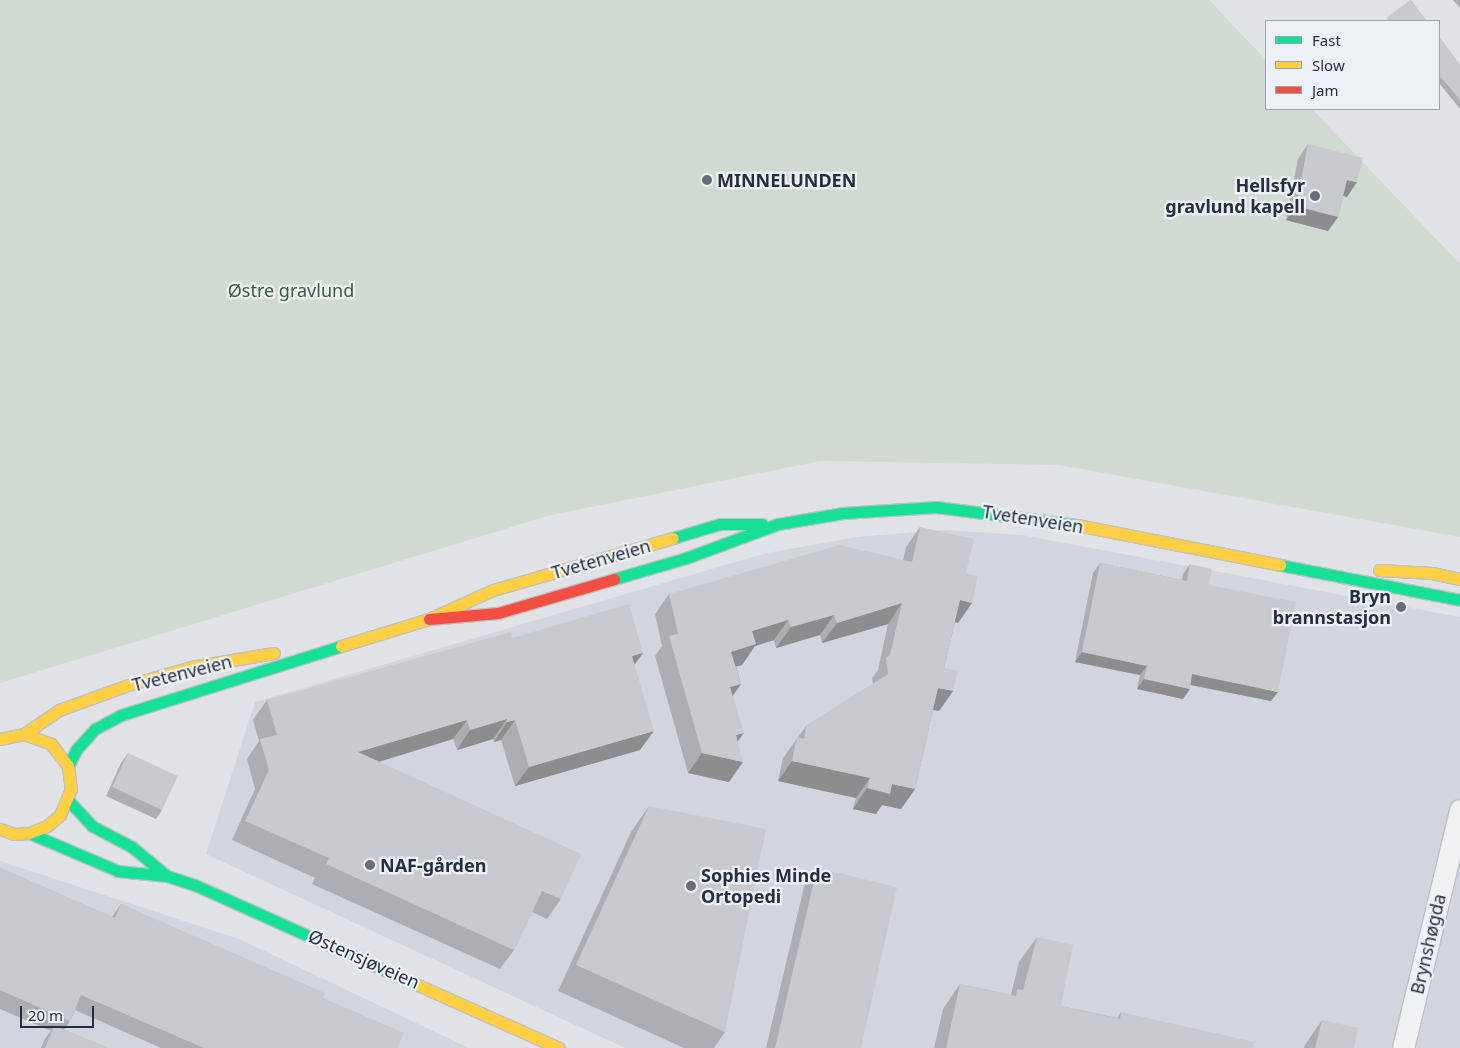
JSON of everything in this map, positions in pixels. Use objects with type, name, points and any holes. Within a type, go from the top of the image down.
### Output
[{"type":"main road","name":"Tvetenveien","points":[[68,766],[85,739],[107,721],[350,642],[430,619],[493,590],[720,524],[778,524],[894,508],[978,510],[1088,527],[1460,600]]},
{"type":"main road","name":"Tvetenveien","points":[[430,619],[498,613],[686,558],[778,524]]},
{"type":"main road","name":"Tvetenveien","points":[[1285,566],[1432,573],[1460,579]]},
{"type":"main road","name":"Tvetenveien","points":[[24,734],[74,703],[192,667],[350,642]]},
{"type":"main road","points":[[0,739],[24,734],[50,744],[68,766],[71,789],[68,800],[60,815],[48,826],[30,833]]},
{"type":"main road","name":"Østensjøveien","points":[[68,800],[92,826],[132,847],[167,876]]},
{"type":"main road","name":"Østensjøveien","points":[[0,829],[14,834],[30,833],[118,871],[167,876],[246,906],[559,1048]]},
{"type":"street","name":"Brynshøgda","points":[[1403,1048],[1460,810]]},
{"type":"shaded area","points":[[942,530],[1022,535],[1460,617],[1460,1048],[625,1048],[206,854],[255,702],[767,553],[857,537]]},
{"type":"shaded area","points":[[0,861],[239,939],[469,1048],[0,1048]]},
{"type":"green space","name":"Østre gravlund","points":[[0,0],[1209,0],[1265,59],[1265,110],[1313,110],[1460,264],[1460,537],[1059,465],[820,461],[551,515],[0,683]]},
{"type":"building","points":[[1411,0],[1426,20],[1388,20],[1386,18]]},
{"type":"building","points":[[1440,38],[1460,65],[1460,100],[1441,77]]},
{"type":"building","name":"Hellsfyr gravlund kapell","points":[[1308,144],[1363,158],[1357,182],[1347,180],[1338,217],[1296,206]]},
{"type":"building","points":[[920,527],[974,539],[966,573],[978,576],[972,603],[960,600],[944,668],[958,671],[953,691],[938,688],[915,789],[892,784],[890,794],[867,788],[870,778],[792,761],[797,737],[804,739],[806,726],[888,674],[886,658],[890,655],[902,603],[837,623],[834,615],[791,627],[788,620],[752,631],[756,644],[731,652],[741,684],[730,687],[744,733],[736,735],[743,762],[702,753],[669,636],[678,634],[669,594],[840,545],[912,562]]},
{"type":"building","points":[[1100,563],[1187,581],[1190,564],[1212,569],[1209,585],[1296,602],[1278,692],[1192,674],[1190,689],[1144,679],[1147,666],[1082,652]]},
{"type":"building","points":[[629,604],[643,653],[632,656],[654,731],[529,767],[515,720],[507,722],[507,719],[470,730],[467,720],[358,752],[581,854],[561,899],[542,891],[514,950],[326,864],[329,858],[245,821],[269,770],[260,739],[277,735],[267,700],[511,632],[512,638]]},
{"type":"building","points":[[128,753],[178,776],[162,810],[112,787]]},
{"type":"building","points":[[649,806],[766,829],[725,1032],[576,965]]},
{"type":"building","points":[[0,868],[115,918],[121,904],[325,993],[323,998],[404,1033],[397,1048],[204,1048],[81,995],[70,1021],[0,990]]},
{"type":"building","points":[[817,868],[897,887],[861,1048],[775,1048]]},
{"type":"building","points":[[1037,937],[1073,945],[1061,1006],[1120,1019],[1121,1012],[1254,1042],[1253,1048],[946,1048],[960,984],[1016,996],[1017,989],[1023,990]]},
{"type":"building","points":[[1322,1020],[1358,1028],[1354,1048],[1315,1048]]},
{"type":"building","points":[[54,1026],[108,1048],[45,1048]]},
{"type":"traffic: fast","points":[[614,579],[686,558],[778,524],[843,513],[936,507],[1077,525]]},
{"type":"traffic: fast","points":[[673,538],[720,524],[762,524]]},
{"type":"traffic: fast","points":[[1280,565],[1460,600]]},
{"type":"traffic: fast","points":[[68,766],[76,750],[95,729],[121,715],[341,646]]},
{"type":"traffic: fast","points":[[68,800],[92,826],[132,847],[167,876]]},
{"type":"traffic: fast","points":[[29,833],[118,871],[167,876],[195,885],[418,985]]},
{"type":"traffic: slow","points":[[1077,525],[1280,565]]},
{"type":"traffic: slow","points":[[341,646],[429,619],[493,590],[673,538]]},
{"type":"traffic: slow","points":[[1379,570],[1432,573],[1460,579]]},
{"type":"traffic: slow","points":[[24,734],[59,710],[128,685],[191,667],[274,653]]},
{"type":"traffic: slow","points":[[0,739],[24,734],[51,744],[68,766],[71,789],[60,815],[47,826],[29,833],[14,834],[0,829]]},
{"type":"traffic: slow","points":[[418,985],[559,1048]]},
{"type":"traffic: jam","points":[[429,619],[498,613],[614,579]]},
{"type":"place","name":"MINNELUNDEN","points":[[707,180]]},
{"type":"place","name":"Hellsfyr gravlund kapell","points":[[1315,196]]},
{"type":"place","name":"Bryn brannstasjon","points":[[1401,607]]},
{"type":"place","name":"NAF-gården","points":[[370,865]]},
{"type":"place","name":"Sophies Minde Ortopedi","points":[[691,886]]}]
